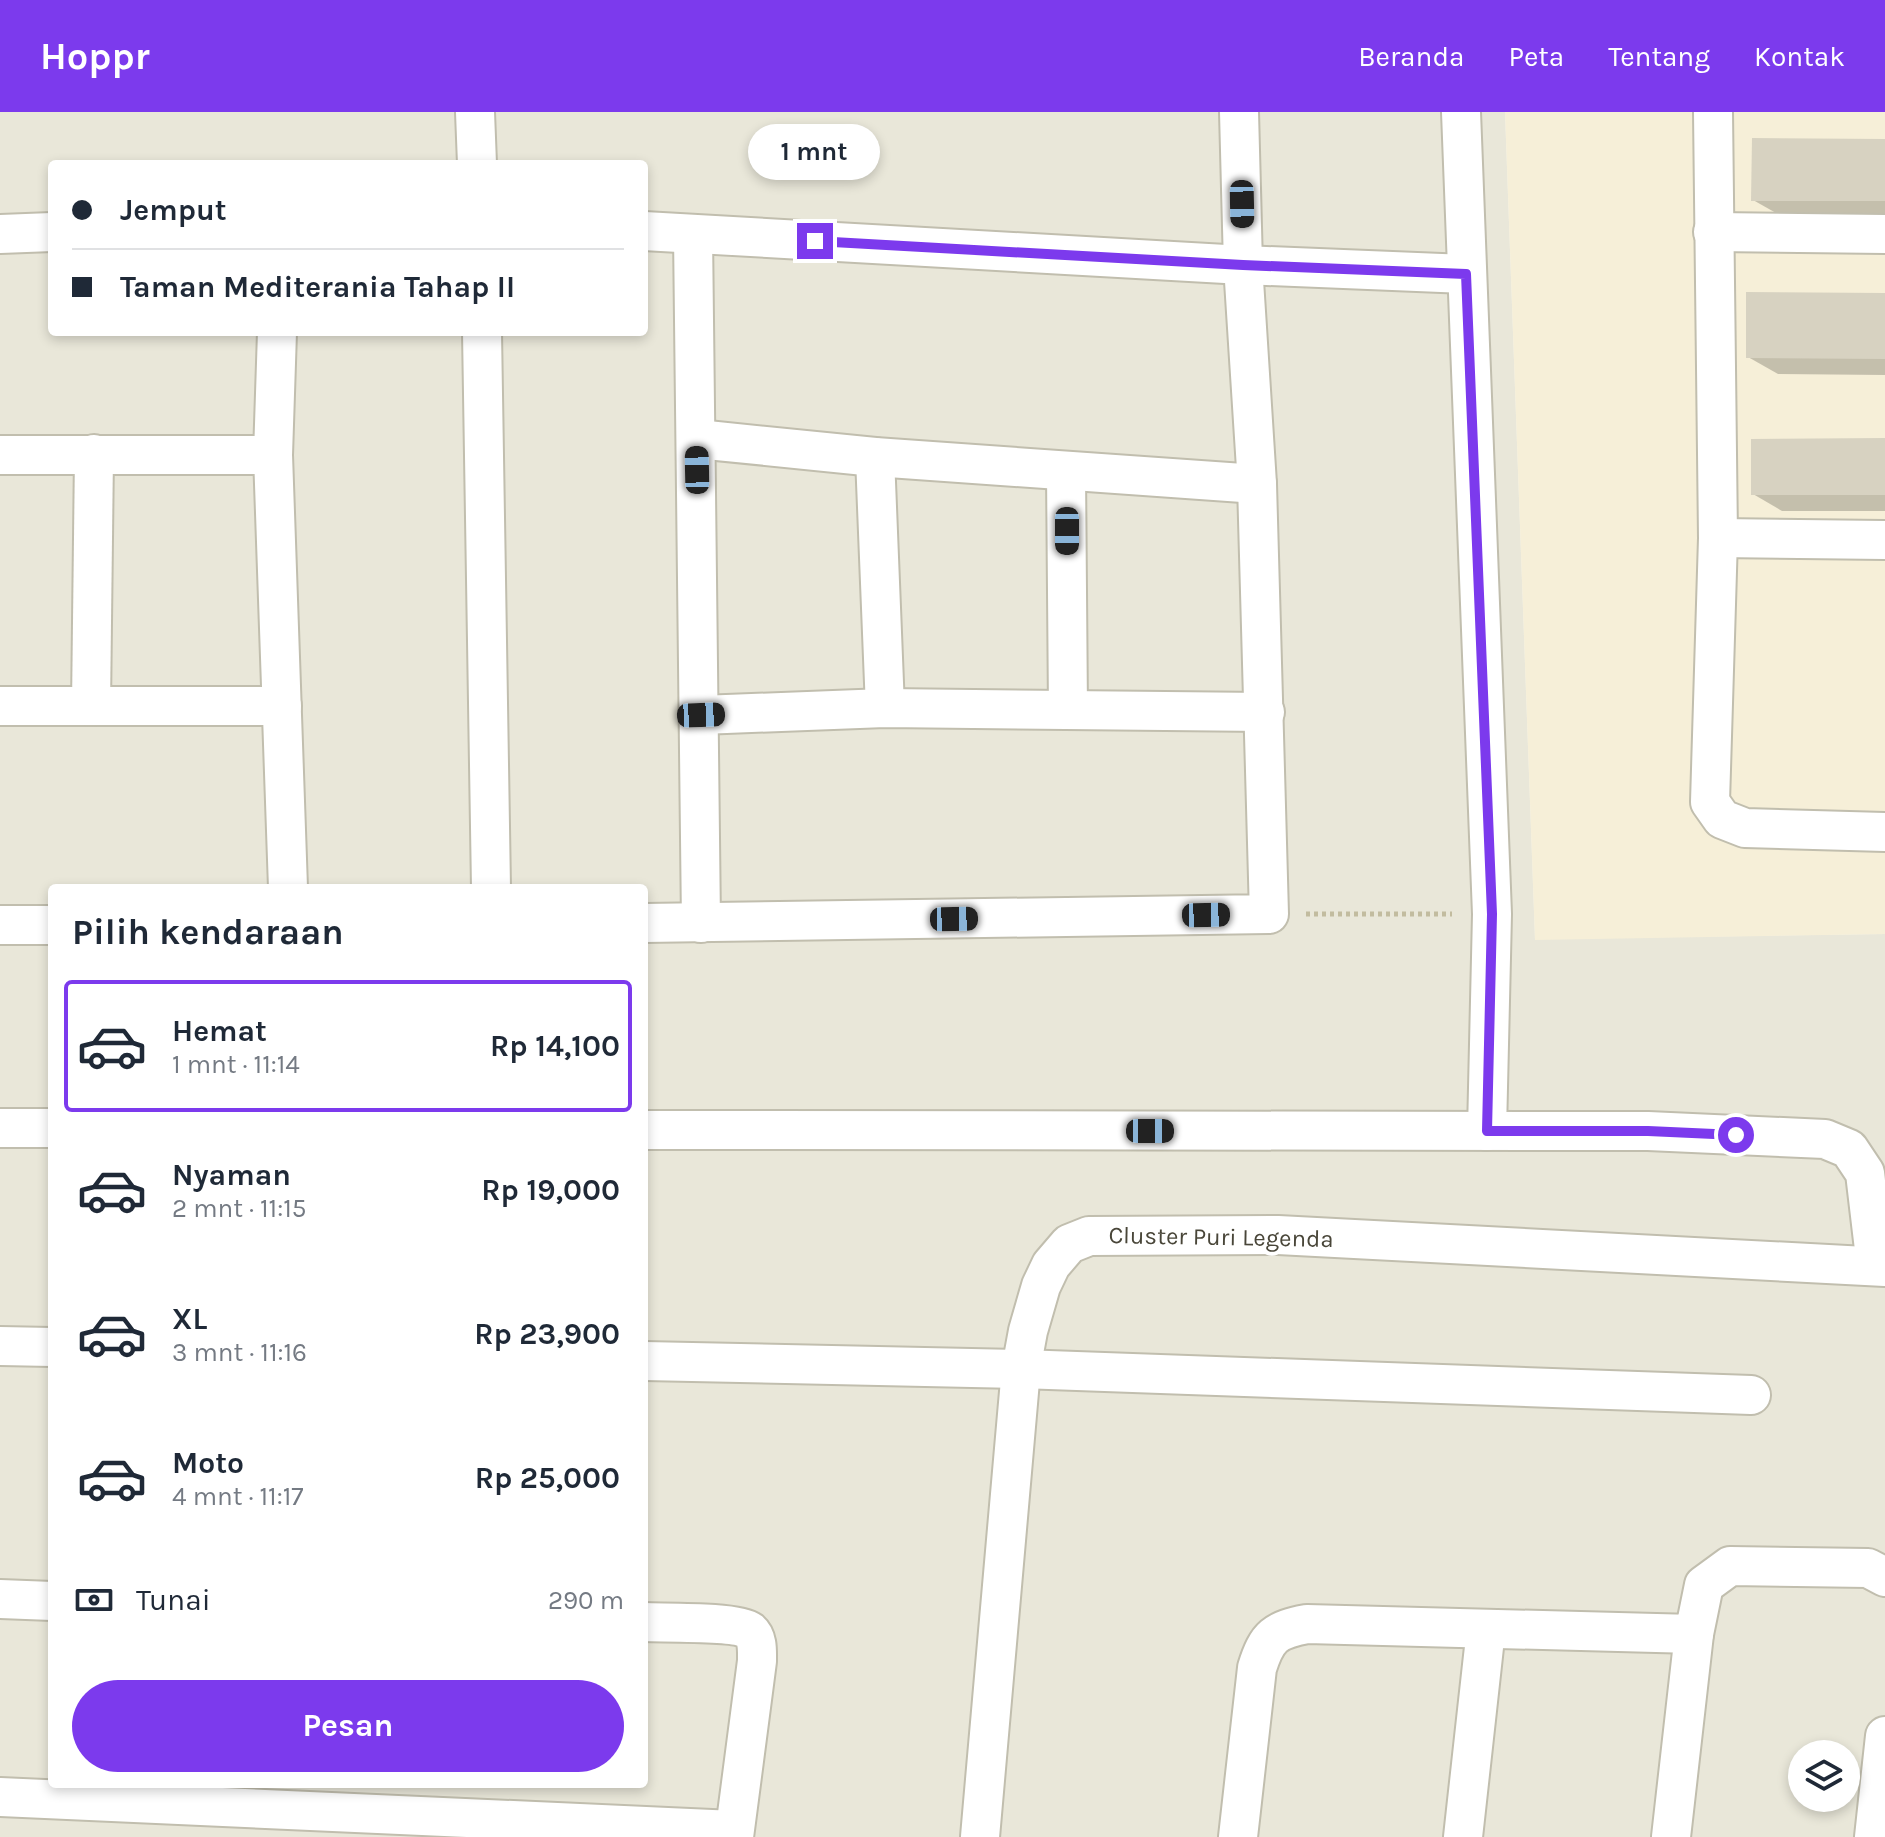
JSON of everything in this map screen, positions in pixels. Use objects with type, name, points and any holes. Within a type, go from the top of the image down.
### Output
[{"type":"street","points":[[475,112],[477,160]]},
{"type":"street","points":[[648,923],[1269,914],[1257,484],[1243,265],[1239,112]]},
{"type":"street","points":[[1461,112],[1492,914],[1487,1131]]},
{"type":"street","points":[[1713,112],[1718,538],[1710,802],[1722,819],[1745,828],[1885,832]]},
{"type":"street","points":[[648,231],[1243,265],[1466,274]]},
{"type":"street","points":[[0,234],[48,232]]},
{"type":"street","points":[[1713,232],[1885,234]]},
{"type":"street","points":[[693,234],[701,715],[701,923]]},
{"type":"street","points":[[277,336],[273,455],[288,884]]},
{"type":"street","points":[[482,336],[491,884]]},
{"type":"street","points":[[697,439],[875,457],[1257,484]]},
{"type":"street","points":[[91,706],[94,454]]},
{"type":"street","points":[[0,455],[273,455]]},
{"type":"street","points":[[875,457],[885,708]]},
{"type":"street","points":[[1066,472],[1068,710]]},
{"type":"street","points":[[1718,538],[1885,540]]},
{"type":"street","points":[[0,706],[282,706]]},
{"type":"street","points":[[701,715],[885,708],[1265,712]]},
{"type":"street","points":[[0,925],[48,925]]},
{"type":"street","points":[[0,1128],[48,1128]]},
{"type":"street","points":[[648,1130],[1648,1131],[1825,1139],[1849,1149],[1865,1173],[1881,1267]]},
{"type":"street","name":"Cluster Puri Legenda","points":[[980,1837],[1021,1369],[1033,1316],[1051,1265],[1069,1244],[1089,1236],[1278,1235],[1881,1267]]},
{"type":"street","points":[[0,1346],[48,1347]]},
{"type":"street","points":[[648,1361],[1021,1369],[1751,1395]]},
{"type":"street","points":[[1671,1837],[1694,1634],[1704,1585],[1730,1566],[1868,1568],[1885,1577]]},
{"type":"street","points":[[0,1599],[48,1601]]},
{"type":"street","points":[[0,1797],[734,1834],[757,1661],[755,1639],[749,1631],[730,1626],[648,1622]]},
{"type":"street","points":[[1238,1837],[1257,1668],[1272,1636],[1284,1628],[1307,1624],[1694,1634]]},
{"type":"street","points":[[1463,1837],[1486,1629]]},
{"type":"street","points":[[1874,1837],[1885,1736]]},
{"type":"path","points":[[1269,914],[1492,914]]},
{"type":"shaded area","points":[[0,112],[1505,112],[1535,939],[1885,934],[1885,1837],[0,1837]]},
{"type":"shaded area","points":[[1505,112],[1885,112],[1885,934],[1535,940]]},
{"type":"building","points":[[1752,138],[1885,139],[1885,201],[1751,201]]},
{"type":"building","points":[[1746,292],[1885,293],[1885,359],[1746,358]]},
{"type":"building","points":[[1885,438],[1885,495],[1751,495],[1751,439]]},
{"type":"route","points":[[815,241],[1466,274],[1492,914],[1487,1131],[1648,1131],[1736,1135]]}]
